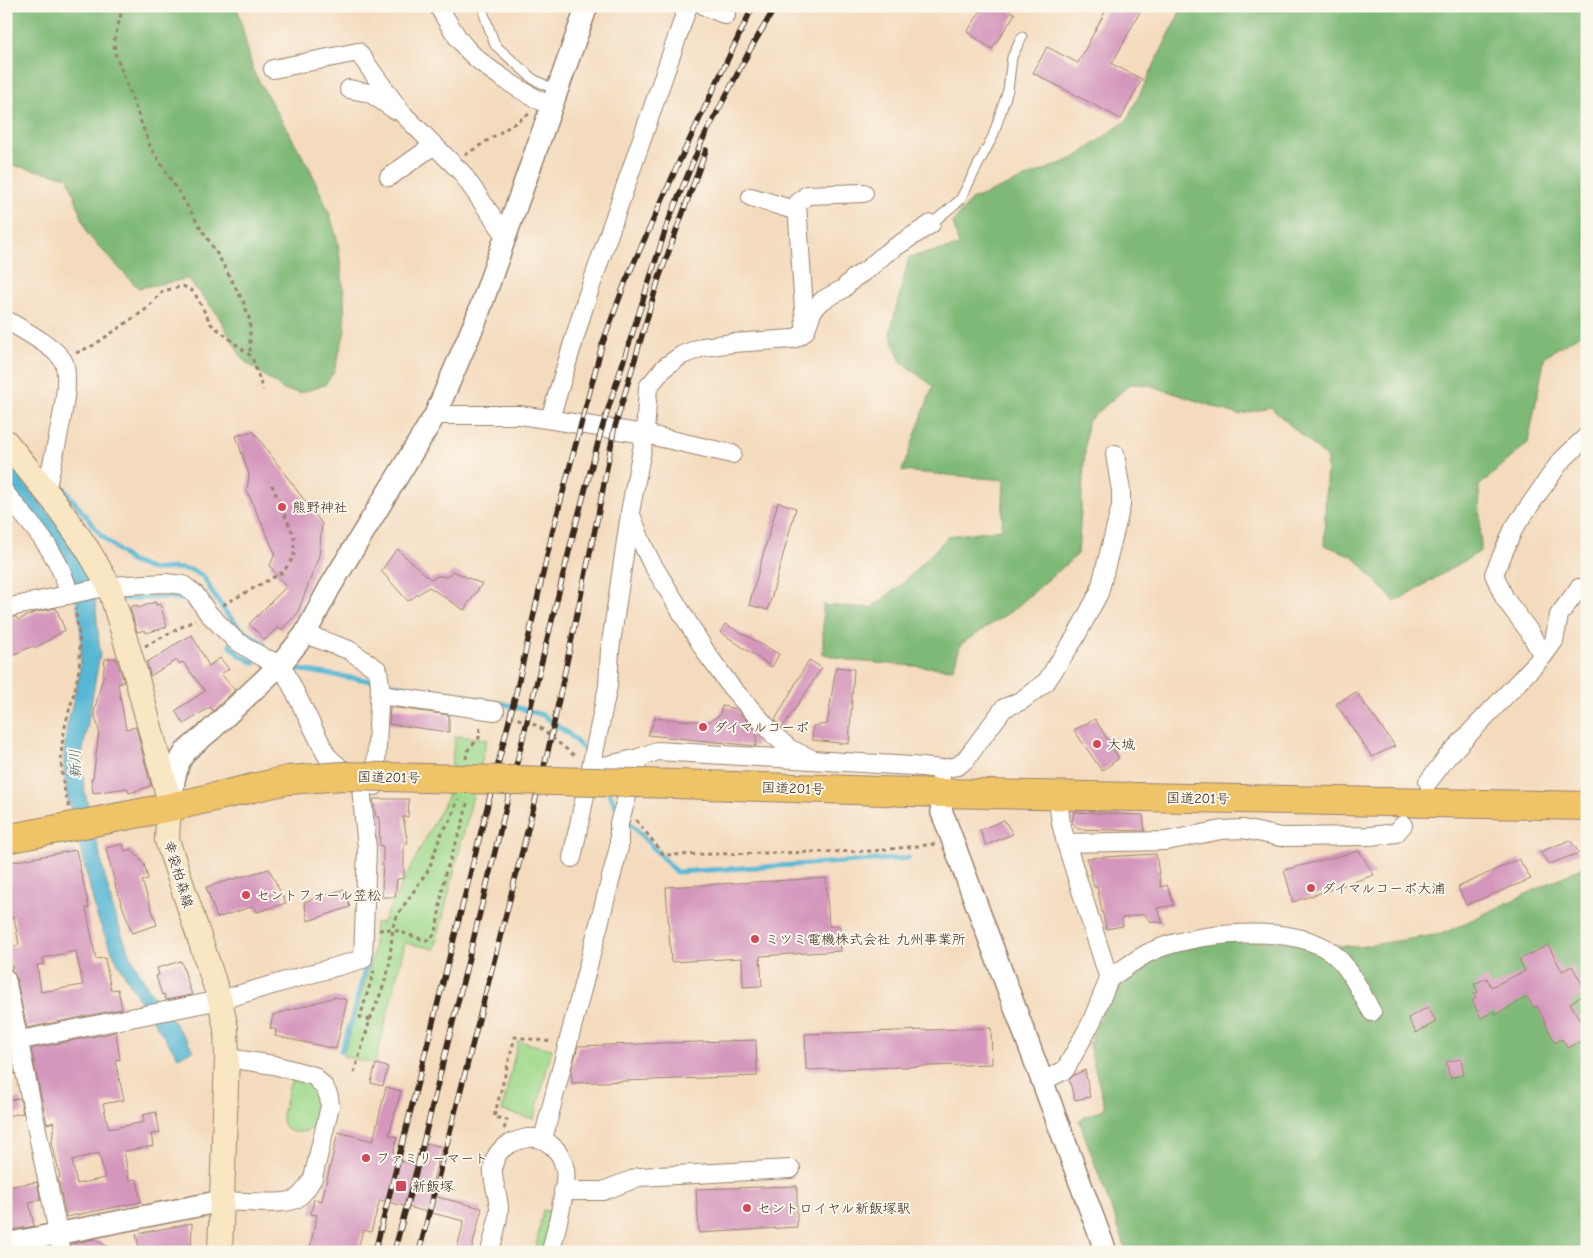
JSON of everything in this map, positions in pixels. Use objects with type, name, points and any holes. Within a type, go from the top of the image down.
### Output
[{"type":"highway","name":"国道201号","points":[[6,839],[79,819],[171,806],[288,780],[343,776],[677,784],[941,781],[1057,794],[1587,806]]},
{"type":"main road","name":"幸袋柏森線","points":[[6,442],[46,492],[88,550],[129,655],[171,806],[167,840],[220,1000],[226,1029],[227,1058],[220,1252]]},
{"type":"street","points":[[438,6],[466,49],[496,73],[550,100]]},
{"type":"street","points":[[171,806],[174,780],[179,762],[186,751],[281,664],[304,634],[330,587],[435,415],[476,320],[508,232],[550,100],[587,6]]},
{"type":"street","points":[[550,419],[586,300],[688,6]]},
{"type":"street","points":[[705,6],[726,15]]},
{"type":"street","points":[[273,69],[358,52],[401,112],[462,173],[501,229],[508,232]]},
{"type":"street","points":[[349,88],[370,93],[393,109],[401,112]]},
{"type":"street","points":[[389,177],[434,145]]},
{"type":"street","points":[[805,330],[797,204],[807,195],[864,193]]},
{"type":"street","points":[[751,197],[797,211]]},
{"type":"street","points":[[572,858],[608,686],[610,650],[630,512],[645,434],[648,387],[665,367],[682,355],[703,348],[733,343],[793,339],[801,335],[813,310],[823,300],[868,270],[886,253],[931,224]]},
{"type":"street","points":[[6,320],[52,349],[64,362],[66,390],[46,492]]},
{"type":"street","points":[[435,415],[520,415],[645,434],[732,454]]},
{"type":"street","points":[[1543,656],[1529,632],[1505,599],[1494,574],[1514,528],[1560,462],[1587,436]]},
{"type":"street","points":[[941,781],[966,759],[1004,708],[1021,700],[1046,682],[1075,638],[1099,593],[1121,506],[1121,491],[1115,454]]},
{"type":"street","points":[[6,494],[48,546],[61,569],[71,594]]},
{"type":"street","points":[[630,512],[651,562],[707,654],[731,687],[775,736],[790,749],[812,760]]},
{"type":"street","points":[[6,608],[102,588],[166,583],[183,585],[195,594],[208,613],[235,640],[264,658],[281,664],[327,756],[362,787],[367,848],[363,959],[220,1000],[13,1042]]},
{"type":"street","points":[[1428,782],[1447,757],[1543,656],[1554,641],[1559,615],[1579,588],[1587,594]]},
{"type":"street","points":[[304,634],[349,650],[378,670],[380,695],[376,786],[362,787]]},
{"type":"street","points":[[380,695],[496,711]]},
{"type":"street","points":[[591,769],[638,758],[656,751],[812,760],[941,781]]},
{"type":"street","points":[[543,1139],[618,847],[619,823],[638,758]]},
{"type":"street","points":[[941,781],[942,813],[1106,1252]]},
{"type":"street","points":[[1057,794],[1066,843],[1109,979]]},
{"type":"street","points":[[1066,843],[1166,841],[1221,830],[1243,829],[1281,837],[1370,836],[1396,833],[1404,825]]},
{"type":"street","points":[[1041,1082],[1065,1070],[1091,1023],[1109,979],[1149,952],[1181,940],[1221,935],[1265,934],[1299,938],[1326,949],[1347,969],[1372,1012]]},
{"type":"street","points":[[6,979],[13,1042],[61,1243]]},
{"type":"street","points":[[6,1244],[61,1243],[222,1201],[283,1202],[297,1198],[307,1188],[313,1178],[330,1106],[325,1088],[314,1076],[274,1065],[227,1058]]},
{"type":"street","points":[[490,1252],[499,1208],[494,1172],[496,1157],[501,1151],[517,1140],[529,1138],[543,1139],[557,1151],[563,1161],[565,1170],[563,1191],[551,1252]]},
{"type":"street","points":[[563,1191],[603,1190],[639,1177],[791,1169]]},
{"type":"lane","points":[[484,14],[496,45],[533,79],[550,100]]},
{"type":"lane","points":[[931,224],[960,200],[993,136],[1008,90],[1012,56],[1022,37]]},
{"type":"path","points":[[123,6],[114,42],[115,53],[150,146],[219,257],[244,303],[250,321],[250,355],[263,390]]},
{"type":"path","points":[[451,162],[462,157],[550,100]]},
{"type":"path","points":[[61,360],[102,340],[145,310],[163,291],[183,286],[194,292],[211,324],[250,355]]},
{"type":"path","points":[[129,655],[283,572],[294,557],[294,536],[270,481]]},
{"type":"path","points":[[71,594],[80,633],[80,656],[78,675],[63,738],[61,772],[79,819]]},
{"type":"path","points":[[496,711],[538,726],[548,732],[584,764],[590,766],[591,769]]},
{"type":"path","points":[[465,767],[467,751],[479,738],[480,728]]},
{"type":"path","points":[[354,1073],[370,1020],[389,968],[392,929],[398,914],[429,869],[441,834],[451,819],[454,805],[459,796]]},
{"type":"path","points":[[380,929],[392,929],[424,940],[430,940],[433,937],[436,932],[447,867],[462,826],[468,799]]},
{"type":"path","points":[[624,805],[664,855],[873,851],[937,844]]},
{"type":"green space","points":[[6,6],[237,6],[253,71],[310,169],[330,215],[338,242],[344,294],[345,331],[334,372],[325,385],[300,393],[284,390],[243,360],[217,314],[188,279],[138,288],[88,235],[68,177],[6,164]]},
{"type":"green space","points":[[1183,6],[1587,6],[1587,330],[1545,356],[1528,443],[1479,486],[1481,551],[1395,602],[1353,556],[1324,545],[1327,458],[1270,407],[1239,415],[1149,385],[1130,384],[1087,422],[1078,554],[1013,610],[961,644],[953,669],[852,661],[823,654],[823,605],[871,608],[901,585],[949,536],[1002,529],[1004,480],[902,471],[933,386],[901,362],[890,333],[909,257],[959,246],[953,222],[971,200],[1076,157],[1127,120]]},
{"type":"green space","points":[[455,736],[487,739],[435,949],[405,943],[375,1064],[343,1056],[373,954],[375,923],[382,923],[448,795]]},
{"type":"green space","points":[[1587,865],[1587,1252],[1127,1252],[1079,1120],[1105,1108],[1089,1045],[1114,983],[1153,956],[1222,940],[1298,942],[1358,947],[1442,934]]},
{"type":"green space","points":[[518,1041],[552,1049],[534,1119],[502,1111]]},
{"type":"green space","points":[[295,1078],[313,1083],[320,1094],[322,1103],[319,1125],[300,1132],[290,1131],[282,1121],[289,1088]]},
{"type":"green space","points":[[543,1210],[554,1212],[545,1252],[535,1252]]},
{"type":"water","name":"新川","points":[[6,461],[66,534],[88,573],[95,599],[100,653],[81,762],[85,793],[114,914],[130,955],[148,988],[194,1050],[178,1057],[123,972],[97,916],[67,795],[64,770],[67,727],[79,676],[81,657],[81,632],[77,604],[72,583],[6,488]]},
{"type":"building","points":[[984,6],[1003,6],[1015,14],[992,49],[967,32]]},
{"type":"building","points":[[1108,6],[1143,6],[1112,64],[1142,79],[1121,119],[1033,73],[1047,47],[1078,63]]},
{"type":"building","name":"熊野神社","points":[[253,431],[322,524],[319,556],[297,614],[281,630],[278,627],[265,640],[249,624],[286,587],[270,566],[275,553],[247,491],[249,475],[236,436]]},
{"type":"building","points":[[778,502],[796,508],[768,610],[749,605]]},
{"type":"building","points":[[397,549],[430,579],[439,576],[447,577],[453,571],[482,584],[464,610],[429,587],[408,601],[381,571]]},
{"type":"building","points":[[155,602],[156,605],[160,604],[167,627],[146,633],[145,630],[137,632],[130,607],[137,605],[138,608]]},
{"type":"building","points":[[56,608],[65,630],[35,648],[33,646],[6,658],[6,618],[16,617],[18,620],[36,612]]},
{"type":"building","points":[[725,624],[779,654],[772,667],[720,632]]},
{"type":"building","points":[[192,635],[209,666],[220,658],[229,669],[221,674],[235,690],[213,711],[210,707],[184,724],[175,711],[205,691],[183,662],[179,664],[177,660],[150,676],[147,662]]},
{"type":"building","points":[[116,658],[124,682],[118,684],[126,729],[136,727],[151,786],[129,793],[127,788],[93,793],[91,779],[93,778],[99,731],[94,712],[103,677],[105,659]]},
{"type":"building","points":[[809,660],[822,668],[782,728],[775,720]]},
{"type":"building","points":[[836,667],[854,669],[849,744],[812,740],[813,726],[827,724]]},
{"type":"building","points":[[1356,692],[1395,746],[1372,757],[1336,704]]},
{"type":"building","name":"ダイマルコーポ","points":[[722,706],[736,709],[757,732],[756,746],[648,735],[655,718],[708,722],[720,715]]},
{"type":"building","points":[[390,707],[449,715],[449,732],[389,724]]},
{"type":"building","name":"大城","points":[[1095,719],[1119,758],[1102,771],[1074,730]]},
{"type":"building","points":[[373,799],[409,799],[408,817],[403,817],[408,844],[404,844],[404,878],[397,879],[395,897],[382,897],[383,846],[380,846],[379,817],[376,817]]},
{"type":"building","points":[[1074,812],[1143,815],[1145,831],[1078,829],[1072,822]]},
{"type":"building","points":[[1004,820],[1013,834],[986,845],[980,830]]},
{"type":"building","points":[[1570,840],[1579,853],[1549,864],[1540,852]]},
{"type":"building","points":[[123,844],[125,851],[131,849],[144,864],[148,879],[142,881],[157,925],[132,933],[116,888],[106,848]]},
{"type":"building","points":[[76,850],[89,908],[86,908],[96,959],[105,958],[111,990],[118,989],[122,1009],[27,1028],[16,977],[10,969],[12,969],[8,948],[19,945],[14,917],[6,919],[6,863]],"holes":[[[76,951],[83,985],[41,992],[37,965],[44,964],[43,958]]]},
{"type":"building","name":"ダイマルコーポ大浦","points":[[1359,851],[1374,875],[1293,902],[1284,870]]},
{"type":"building","points":[[1156,854],[1161,887],[1167,885],[1174,905],[1157,908],[1163,923],[1150,921],[1144,914],[1122,918],[1123,926],[1106,929],[1097,887],[1094,887],[1087,858]]},
{"type":"building","points":[[1519,859],[1531,879],[1466,905],[1458,887]]},
{"type":"building","name":"セントフォール笠松","points":[[269,869],[286,903],[257,912],[254,906],[217,918],[206,887]]},
{"type":"building","name":"ミツミ電機株式会社 九州事業所","points":[[826,878],[829,926],[840,926],[841,951],[760,956],[762,986],[743,987],[742,958],[671,962],[666,887]]},
{"type":"building","points":[[344,889],[350,907],[308,921],[304,902]]},
{"type":"building","points":[[1548,945],[1562,971],[1572,966],[1587,993],[1570,1003],[1587,1033],[1587,1038],[1568,1048],[1562,1039],[1555,1043],[1537,1006],[1533,1007],[1527,997],[1496,1015],[1495,1011],[1481,1018],[1472,1000],[1476,998],[1474,994],[1478,992],[1474,984],[1487,978],[1491,987],[1525,971],[1519,960]]},
{"type":"building","points":[[181,961],[192,995],[166,1000],[164,994],[162,995],[156,976],[159,975],[157,968]]},
{"type":"building","points":[[335,997],[347,1000],[336,1049],[275,1036],[276,1030],[270,1028],[273,1015]]},
{"type":"building","points":[[1428,1007],[1436,1022],[1416,1033],[1408,1018]]},
{"type":"building","points":[[991,1028],[992,1064],[806,1070],[805,1034]]},
{"type":"building","points":[[116,1032],[120,1059],[115,1060],[124,1100],[103,1104],[109,1129],[144,1122],[143,1115],[156,1112],[160,1133],[151,1134],[153,1146],[124,1151],[129,1180],[137,1179],[141,1202],[66,1217],[52,1142],[54,1122],[47,1124],[31,1049]],"holes":[[[99,1153],[105,1178],[77,1184],[72,1160]]]},
{"type":"building","points":[[756,1040],[757,1076],[572,1083],[571,1072],[578,1046]]},
{"type":"building","points":[[6,1053],[10,1053],[15,1074],[6,1076]]},
{"type":"building","points":[[1461,1059],[1464,1075],[1450,1078],[1446,1062]]},
{"type":"building","points":[[376,1064],[388,1067],[383,1086],[371,1083]]},
{"type":"building","points":[[1085,1070],[1090,1097],[1075,1100],[1069,1080],[1074,1075]]},
{"type":"building","points":[[386,1087],[401,1091],[389,1135],[397,1137],[392,1159],[421,1166],[427,1143],[442,1147],[429,1195],[482,1208],[471,1252],[456,1252],[464,1221],[380,1200],[371,1232],[363,1230],[357,1252],[309,1252],[317,1215],[311,1214],[314,1199],[322,1201],[338,1132],[373,1141]]},
{"type":"building","points":[[20,1098],[23,1113],[6,1116],[6,1101]]},
{"type":"building","points":[[37,1182],[41,1200],[29,1202],[34,1226],[6,1231],[6,1187]]},
{"type":"building","name":"セントロイヤル新飯塚駅","points":[[797,1186],[797,1227],[699,1233],[696,1189]]},
{"type":"building","points":[[192,1223],[191,1252],[140,1252],[136,1234]]},
{"type":"building","points":[[95,1239],[116,1252],[72,1252],[71,1244]]},
{"type":"waterway","points":[[68,430],[60,484],[101,535],[130,561],[153,570],[173,568],[192,570],[204,577],[227,614],[243,630],[264,644]]},
{"type":"waterway","points":[[120,599],[167,597],[187,600],[196,610]]},
{"type":"waterway","points":[[230,645],[238,654],[255,663]]},
{"type":"waterway","points":[[295,669],[372,681]]},
{"type":"waterway","points":[[392,684],[505,704],[543,715],[570,735],[590,756]]},
{"type":"waterway","points":[[609,791],[615,805]]},
{"type":"waterway","points":[[628,821],[676,872],[909,858]]},
{"type":"waterway","points":[[341,1051],[352,1020],[367,961]]},
{"type":"railway","points":[[375,1252],[516,693],[552,534],[602,345],[625,283],[679,162],[753,6]]},
{"type":"railway","points":[[394,1252],[417,1168],[573,535],[602,428],[668,222],[701,143],[751,48],[776,6]]},
{"type":"railway","points":[[419,1252],[548,751],[614,430],[659,278],[706,150]]},
{"type":"place","name":"熊野神社","points":[[282,507]]},
{"type":"place","name":"ダイマルコーポ","points":[[703,727]]},
{"type":"place","name":"大城","points":[[1097,744]]},
{"type":"place","name":"ダイマルコーポ大浦","points":[[1311,888]]},
{"type":"place","name":"セントフォール笠松","points":[[246,895]]},
{"type":"place","name":"ミツミ電機株式会社 九州事業所","points":[[755,939]]},
{"type":"place","name":"ファミリーマート","points":[[366,1158]]},
{"type":"place","name":"新飯塚","points":[[401,1186]]},
{"type":"place","name":"セントロイヤル新飯塚駅","points":[[747,1208]]}]
